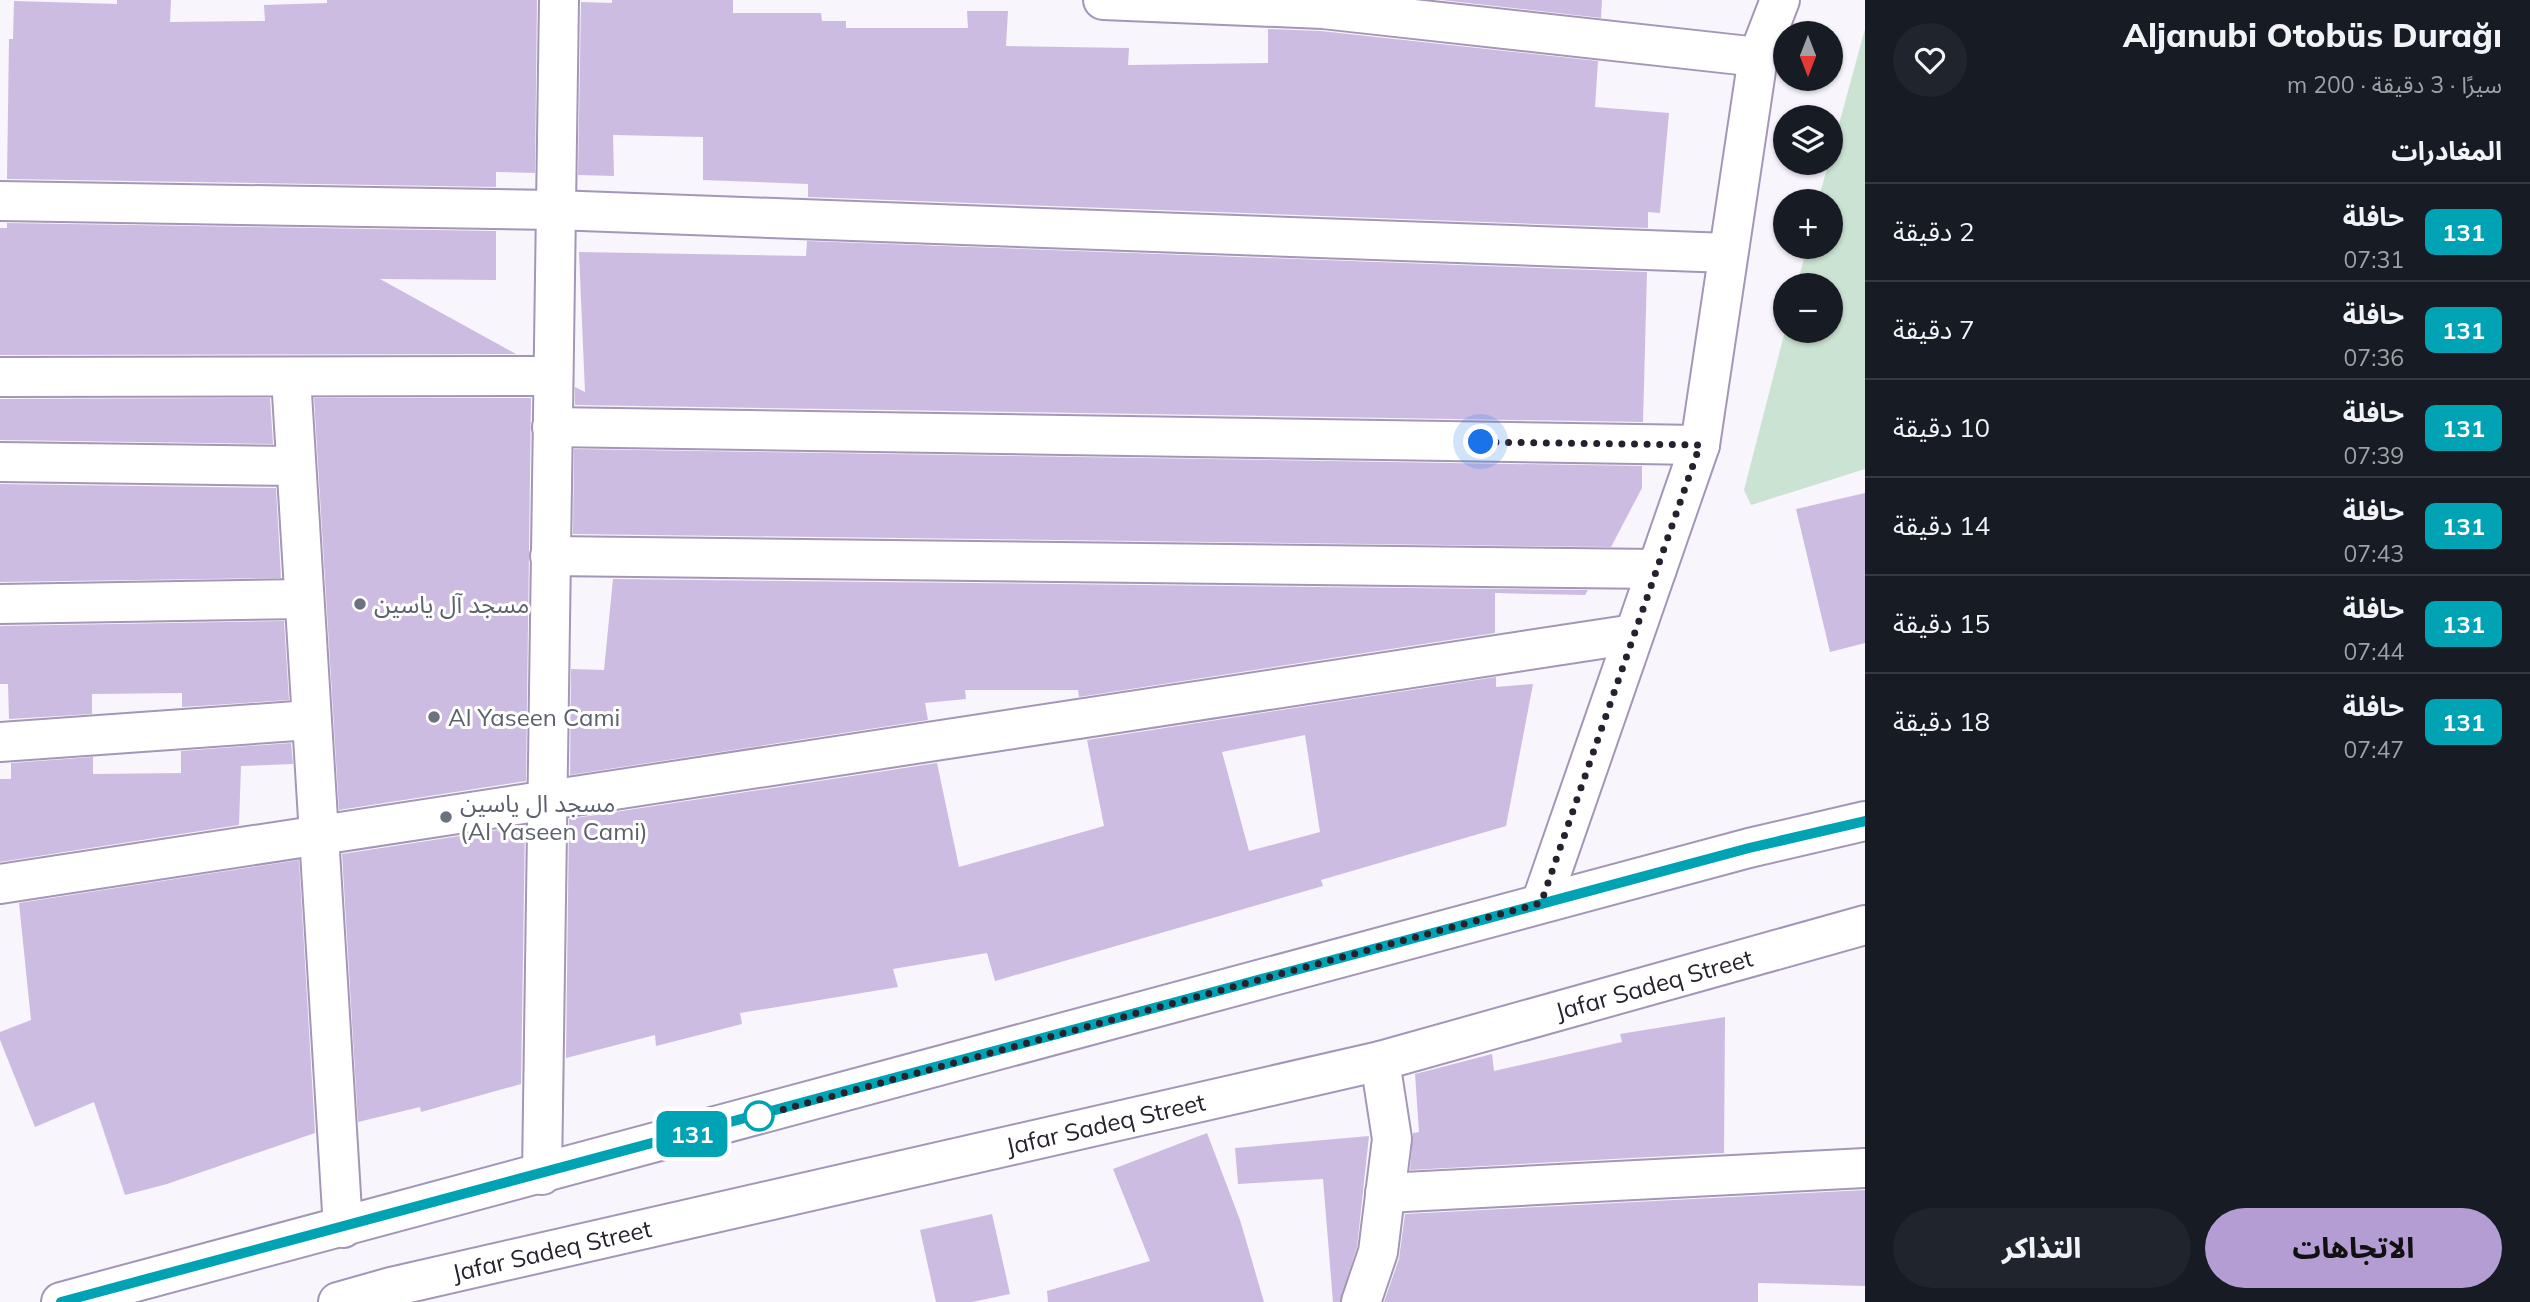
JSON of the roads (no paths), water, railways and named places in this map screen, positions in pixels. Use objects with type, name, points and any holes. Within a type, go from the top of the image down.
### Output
[{"type":"street","points":[[542,1175],[550,799],[552,376],[559,0]]},
{"type":"street","points":[[1103,0],[1323,4],[1758,57]]},
{"type":"street","points":[[1541,903],[1700,445],[1758,57],[1780,0]]},
{"type":"street","points":[[0,201],[554,210],[1728,253]]},
{"type":"street","points":[[0,377],[552,376]]},
{"type":"street","points":[[291,377],[343,1228]]},
{"type":"street","points":[[552,427],[1700,445]]},
{"type":"street","points":[[0,462],[296,466]]},
{"type":"street","points":[[550,556],[1657,569]]},
{"type":"street","points":[[0,604],[304,599]]},
{"type":"street","points":[[0,884],[1634,634]]},
{"type":"street","points":[[0,742],[310,720]]},
{"type":"street","points":[[61,1302],[542,1175],[1541,903],[1749,848],[1865,821]]},
{"type":"street","name":"Jafar Sadeq Street","points":[[338,1302],[392,1295],[1380,1061],[1865,925]]},
{"type":"street","points":[[1361,1302],[1378,1252],[1392,1139],[1380,1061]]},
{"type":"street","points":[[1385,1193],[1865,1168]]},
{"type":"place","name":"مسجد آل ياسين","points":[[360,604]]},
{"type":"place","name":"Al Yaseen Cami","points":[[434,717]]},
{"type":"place","name":"مسجد ال ياسين (Al Yaseen Cami)","points":[[446,817]]}]
